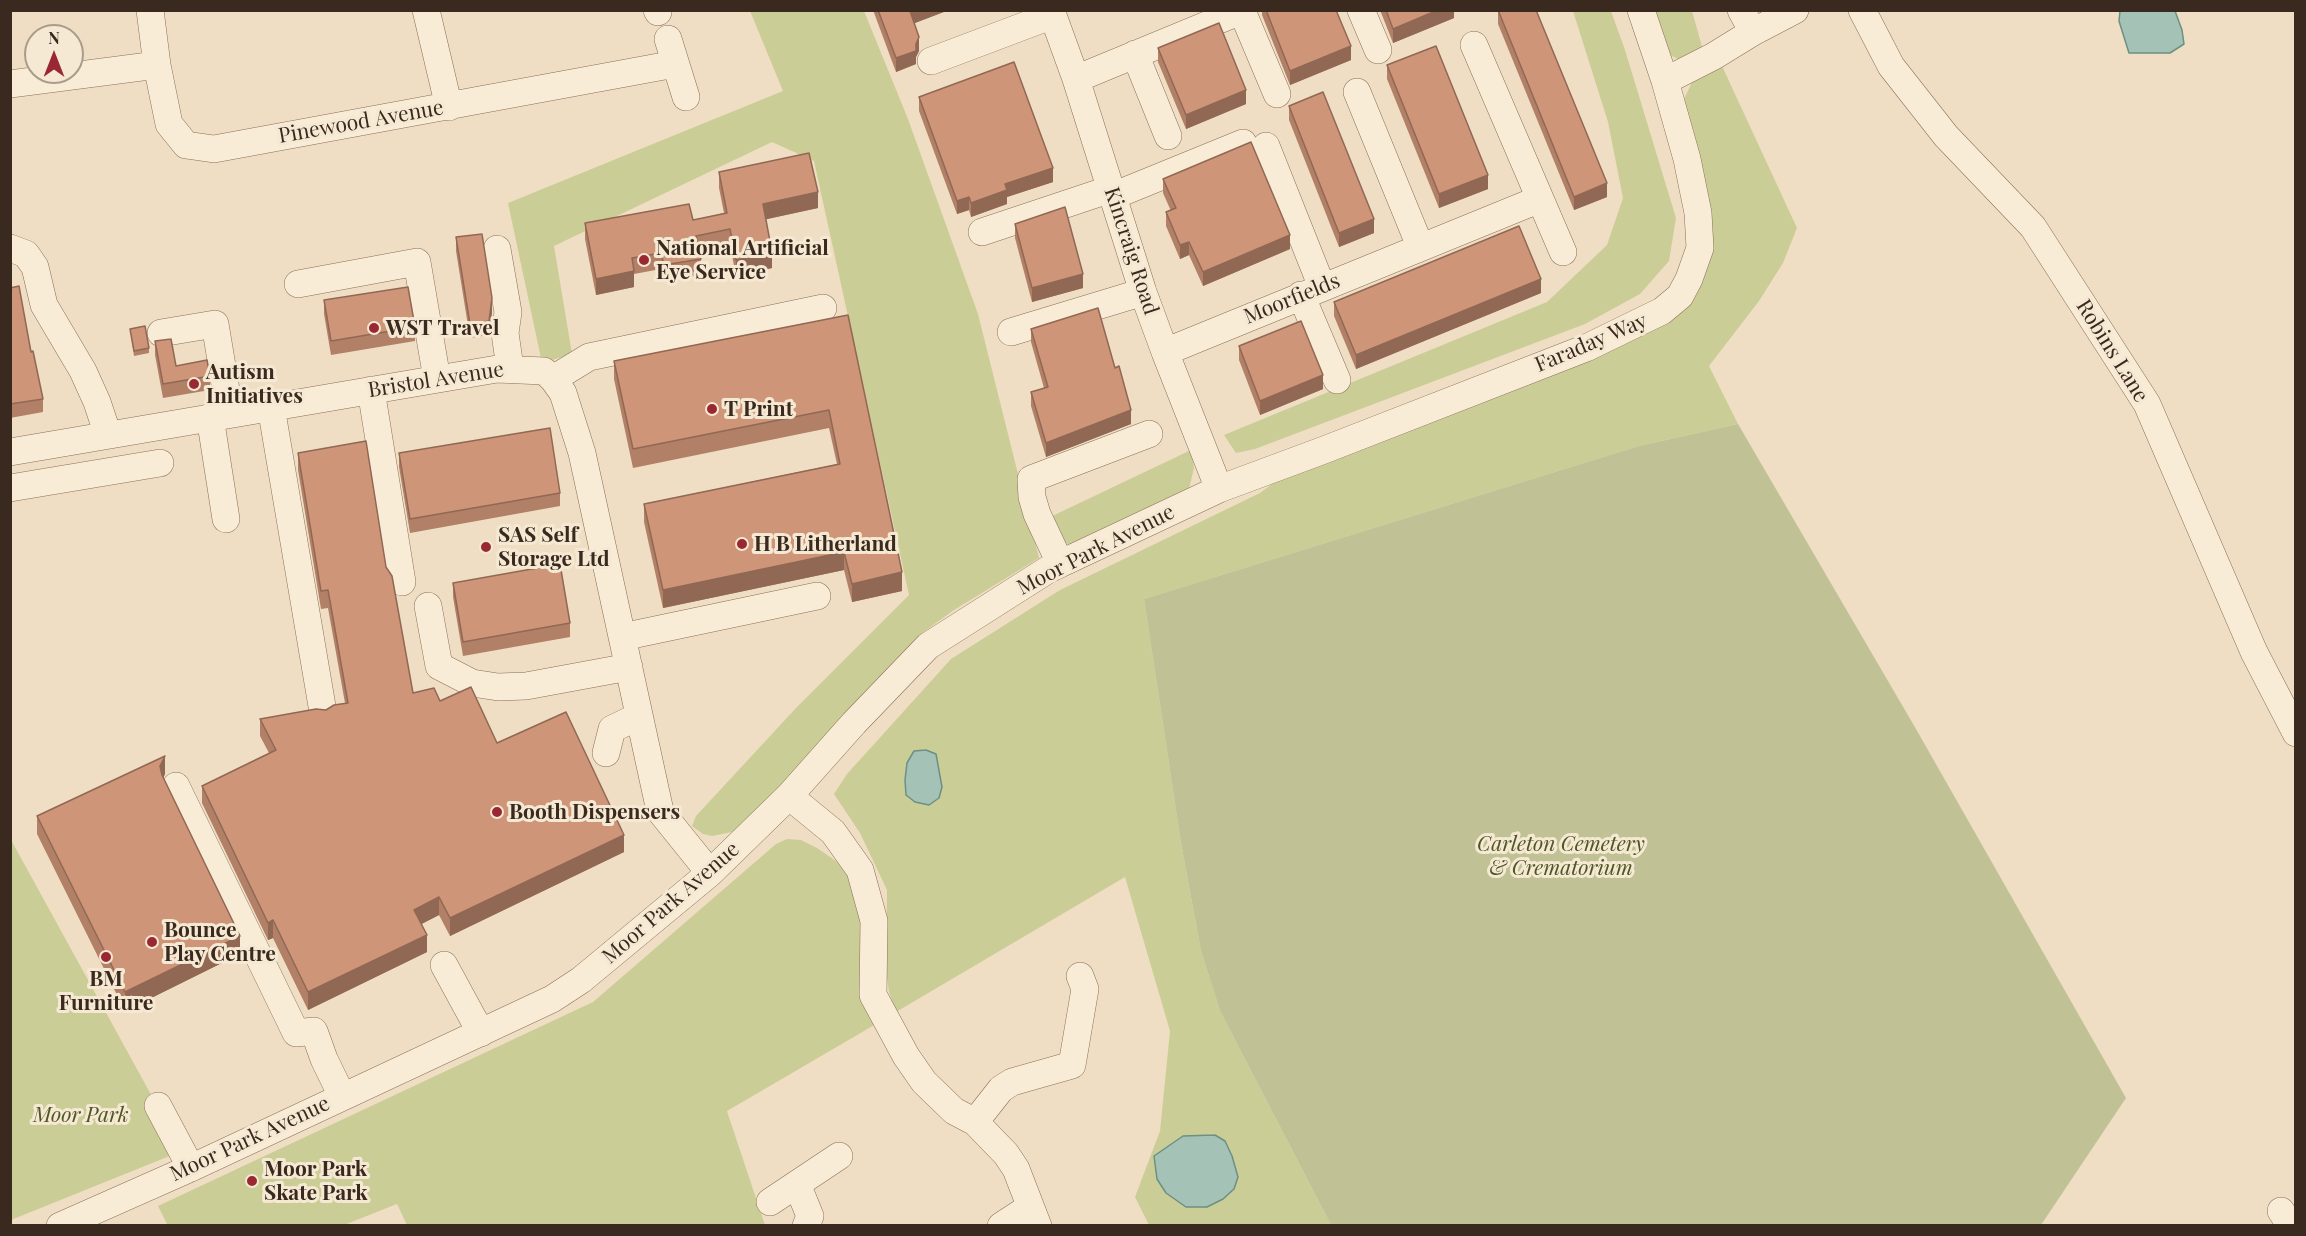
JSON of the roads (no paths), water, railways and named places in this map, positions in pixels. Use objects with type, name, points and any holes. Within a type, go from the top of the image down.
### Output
[{"type":"street","name":"Pinewood Avenue","points":[[150,10],[157,65],[169,124],[186,144],[214,148],[449,107],[672,52],[686,97]]},
{"type":"street","points":[[426,10],[449,107]]},
{"type":"street","points":[[1361,10],[1378,50]]},
{"type":"street","name":"Faraday Way","points":[[1219,489],[1586,348],[1655,316],[1680,296],[1700,248],[1698,213],[1687,159],[1665,81],[1641,10]]},
{"type":"street","points":[[1665,81],[1714,56],[1747,21],[1795,10]]},
{"type":"street","name":"Robins Lane","points":[[1862,10],[1891,66],[1946,136],[2033,227],[2147,404],[2254,652],[2295,733]]},
{"type":"street","points":[[1076,79],[1242,11],[1277,94]]},
{"type":"street","points":[[931,61],[1052,13]]},
{"type":"street","name":"Kincraig Road","points":[[1052,13],[1076,79],[1143,292],[1219,489]]},
{"type":"street","points":[[1474,45],[1563,252]]},
{"type":"street","points":[[1135,54],[1168,136]]},
{"type":"street","points":[[10,84],[157,65]]},
{"type":"street","points":[[1357,92],[1420,246]]},
{"type":"street","points":[[982,232],[1112,193],[1254,145],[1312,291],[1337,380]]},
{"type":"street","name":"Moorfields","points":[[1165,352],[1420,246],[1540,199]]},
{"type":"street","points":[[10,248],[26,254],[35,267],[44,305],[83,371],[108,435]]},
{"type":"street","points":[[497,249],[508,312],[506,333],[510,368]]},
{"type":"street","points":[[298,284],[417,262],[437,379]]},
{"type":"street","points":[[1011,332],[1143,292]]},
{"type":"street","points":[[710,873],[660,811],[582,453],[563,393],[553,379],[589,357],[823,308]]},
{"type":"street","points":[[161,333],[215,324],[226,519]]},
{"type":"street","name":"Bristol Avenue","points":[[10,452],[510,368],[544,371],[553,379]]},
{"type":"street","points":[[371,390],[402,582]]},
{"type":"street","points":[[271,407],[322,712]]},
{"type":"street","points":[[1060,563],[1037,514],[1032,497],[1031,479],[1149,434]]},
{"type":"street","points":[[81,440],[87,475]]},
{"type":"street","points":[[10,488],[160,464]]},
{"type":"street","name":"Moor Park Avenue","points":[[60,1226],[191,1168],[552,999],[581,980],[710,873],[789,795],[928,646],[1060,563],[1219,489]]},
{"type":"street","points":[[622,637],[816,596]]},
{"type":"street","points":[[428,606],[439,666],[472,683],[498,687],[526,686],[629,667]]},
{"type":"street","points":[[606,753],[612,729],[639,716]]},
{"type":"street","points":[[176,786],[296,1033],[315,1031],[324,1059],[342,1096]]},
{"type":"street","points":[[789,795],[833,832],[860,870],[874,921],[873,995],[906,1056],[931,1089],[954,1111],[975,1122],[1006,1154],[1016,1169],[1034,1216],[1001,1226]]},
{"type":"street","points":[[444,965],[481,1033]]},
{"type":"street","points":[[975,1122],[1000,1089],[1012,1082],[1080,1070],[1085,989],[1080,976]]},
{"type":"street","points":[[158,1106],[191,1168]]},
{"type":"street","points":[[770,1202],[839,1155]]},
{"type":"street","points":[[797,1184],[810,1216],[806,1226]]},
{"type":"place","name":"National Artificial Eye Service","points":[[644,260]]},
{"type":"place","name":"WST Travel","points":[[374,328]]},
{"type":"place","name":"Autism Initiatives","points":[[194,384]]},
{"type":"place","name":"T Print","points":[[712,409]]},
{"type":"place","name":"H B Litherland","points":[[742,544]]},
{"type":"place","name":"SAS Self Storage Ltd","points":[[486,547]]},
{"type":"place","name":"Booth Dispensers","points":[[497,812]]},
{"type":"place","name":"Bounce Play Centre","points":[[152,942]]},
{"type":"place","name":"BM Furniture","points":[[106,957]]},
{"type":"place","name":"Moor Park Skate Park","points":[[252,1181]]},
{"type":"park label","name":"Carleton Cemetery & Crematorium","points":[[1561,856]]},
{"type":"park label","name":"Moor Park","points":[[81,1115]]}]
